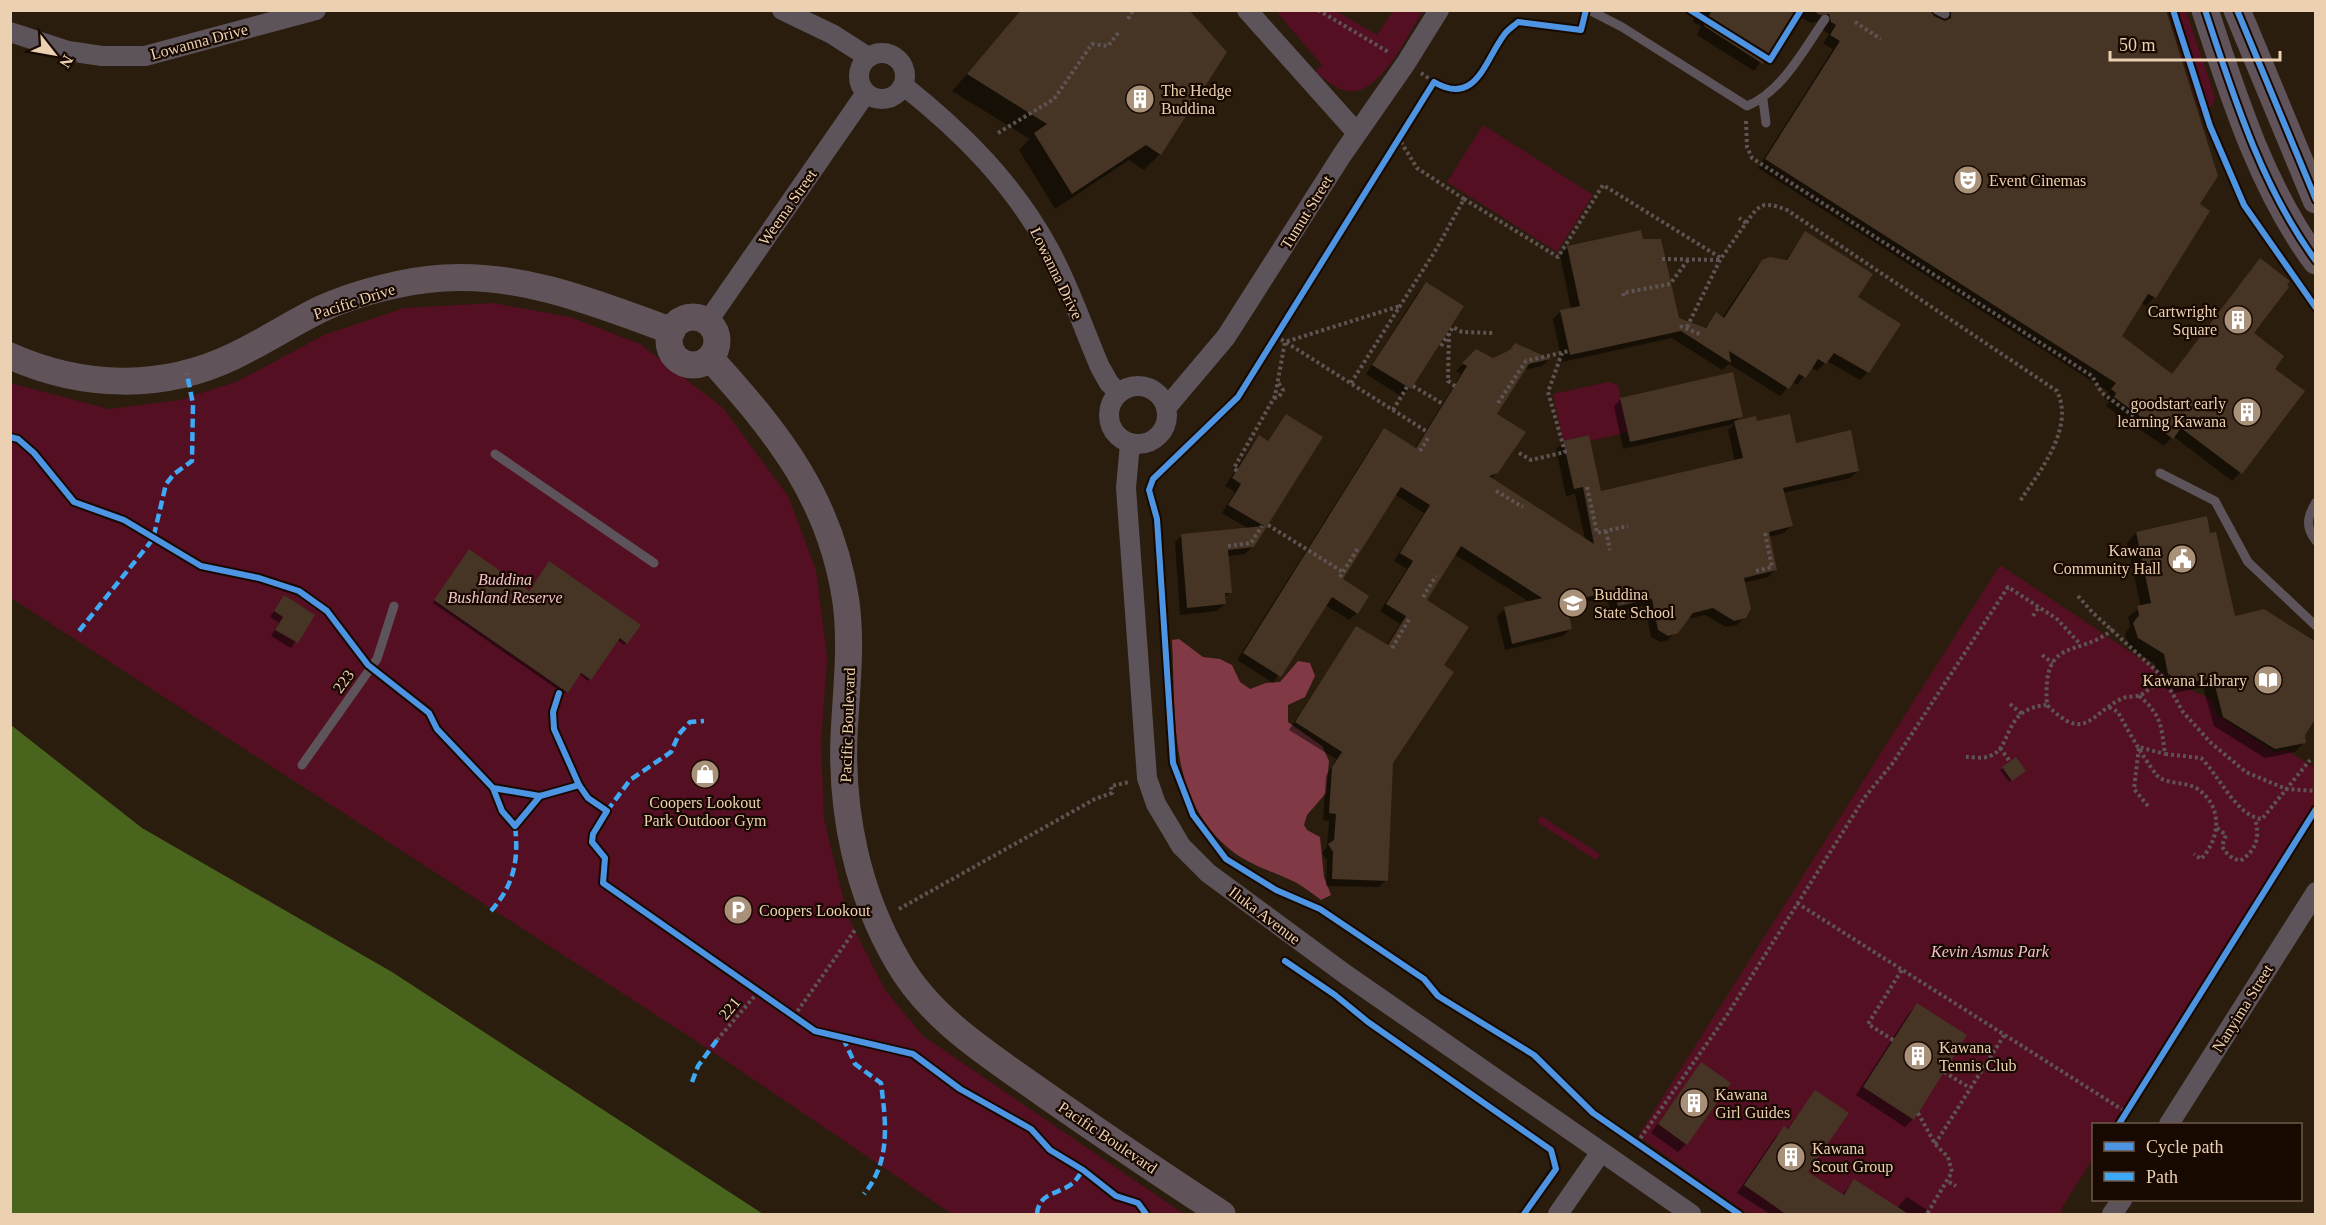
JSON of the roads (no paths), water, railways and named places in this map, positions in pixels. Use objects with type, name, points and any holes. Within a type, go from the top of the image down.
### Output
[{"type":"street","name":"Lowanna Drive","points":[[10,32],[68,51],[102,56],[145,56],[316,10]]},
{"type":"street","points":[[782,10],[832,34],[868,57]]},
{"type":"street","points":[[1247,10],[1357,133]]},
{"type":"street","name":"Tumut Street","points":[[1166,408],[1226,337],[1439,10]]},
{"type":"street","points":[[2205,10],[2239,114],[2297,235],[2316,261]]},
{"type":"street","points":[[2237,10],[2316,200]]},
{"type":"street","points":[[883,53],[897,58],[905,70],[904,86],[900,92],[887,99],[879,100],[866,93],[859,75],[861,65],[868,57],[883,53]]},
{"type":"street","name":"Lowanna Drive","points":[[904,86],[967,139],[1020,203],[1049,250],[1100,367],[1109,383],[1119,393]]},
{"type":"street","name":"Weema Street","points":[[708,321],[866,93]]},
{"type":"street","name":"Pacific Drive","points":[[10,356],[68,376],[101,381],[149,381],[188,373],[233,357],[323,308],[378,290],[444,278],[522,282],[570,295],[672,331]]},
{"type":"street","points":[[692,317],[708,321],[717,335],[715,351],[710,358],[695,365],[679,361],[670,347],[672,331],[683,319],[692,317]]},
{"type":"street","name":"Pacific Boulevard","points":[[710,358],[757,410],[786,448],[811,490],[833,544],[846,601],[849,642],[844,736],[844,791],[858,868],[877,918],[898,963],[921,995],[945,1020],[1002,1064],[1222,1215]]},
{"type":"street","points":[[1134,386],[1142,386],[1158,393],[1166,408],[1164,428],[1158,436],[1150,442],[1130,443],[1116,433],[1109,417],[1113,400],[1119,393],[1134,386]]},
{"type":"street","name":"Iluka Avenue","points":[[1130,443],[1126,488],[1147,778],[1156,804],[1182,846],[1208,873],[1345,974],[1691,1215]]},
{"type":"street","name":"Nanyima Street","points":[[2170,1123],[2316,892]]},
{"type":"street","points":[[1558,1215],[1601,1152]]},
{"type":"street","points":[[2112,1215],[2121,1201]]},
{"type":"lane","points":[[1589,10],[1622,27],[1747,106],[1763,100],[1794,64],[1825,19]]},
{"type":"lane","points":[[1763,100],[1766,123]]},
{"type":"lane","points":[[495,454],[654,563]]},
{"type":"lane","points":[[2160,473],[2215,501],[2248,562],[2316,626]]},
{"type":"lane","points":[[2316,502],[2308,517],[2308,531],[2316,541]]},
{"type":"lane","name":"223","points":[[302,765],[377,659],[394,606]]},
{"type":"place","name":"The Hedge Buddina","points":[[1140,99]]},
{"type":"place","name":"Event Cinemas","points":[[1968,180]]},
{"type":"place","name":"Cartwright Square","points":[[2238,320]]},
{"type":"place","name":"goodstart early learning Kawana","points":[[2247,412]]},
{"type":"place","name":"Kawana Community Hall","points":[[2182,559]]},
{"type":"place","name":"Buddina State School","points":[[1573,603]]},
{"type":"place","name":"Kawana Library","points":[[2268,680]]},
{"type":"place","name":"Coopers Lookout Park Outdoor Gym","points":[[705,774]]},
{"type":"place","name":"Coopers Lookout","points":[[738,910]]},
{"type":"place","name":"Kawana Tennis Club","points":[[1918,1056]]},
{"type":"place","name":"Kawana Girl Guides","points":[[1694,1103]]},
{"type":"place","name":"Kawana Scout Group","points":[[1791,1157]]},
{"type":"park label","name":"Buddina Bushland Reserve","points":[[505,588]]},
{"type":"park label","name":"Kevin Asmus Park","points":[[1990,951]]}]
